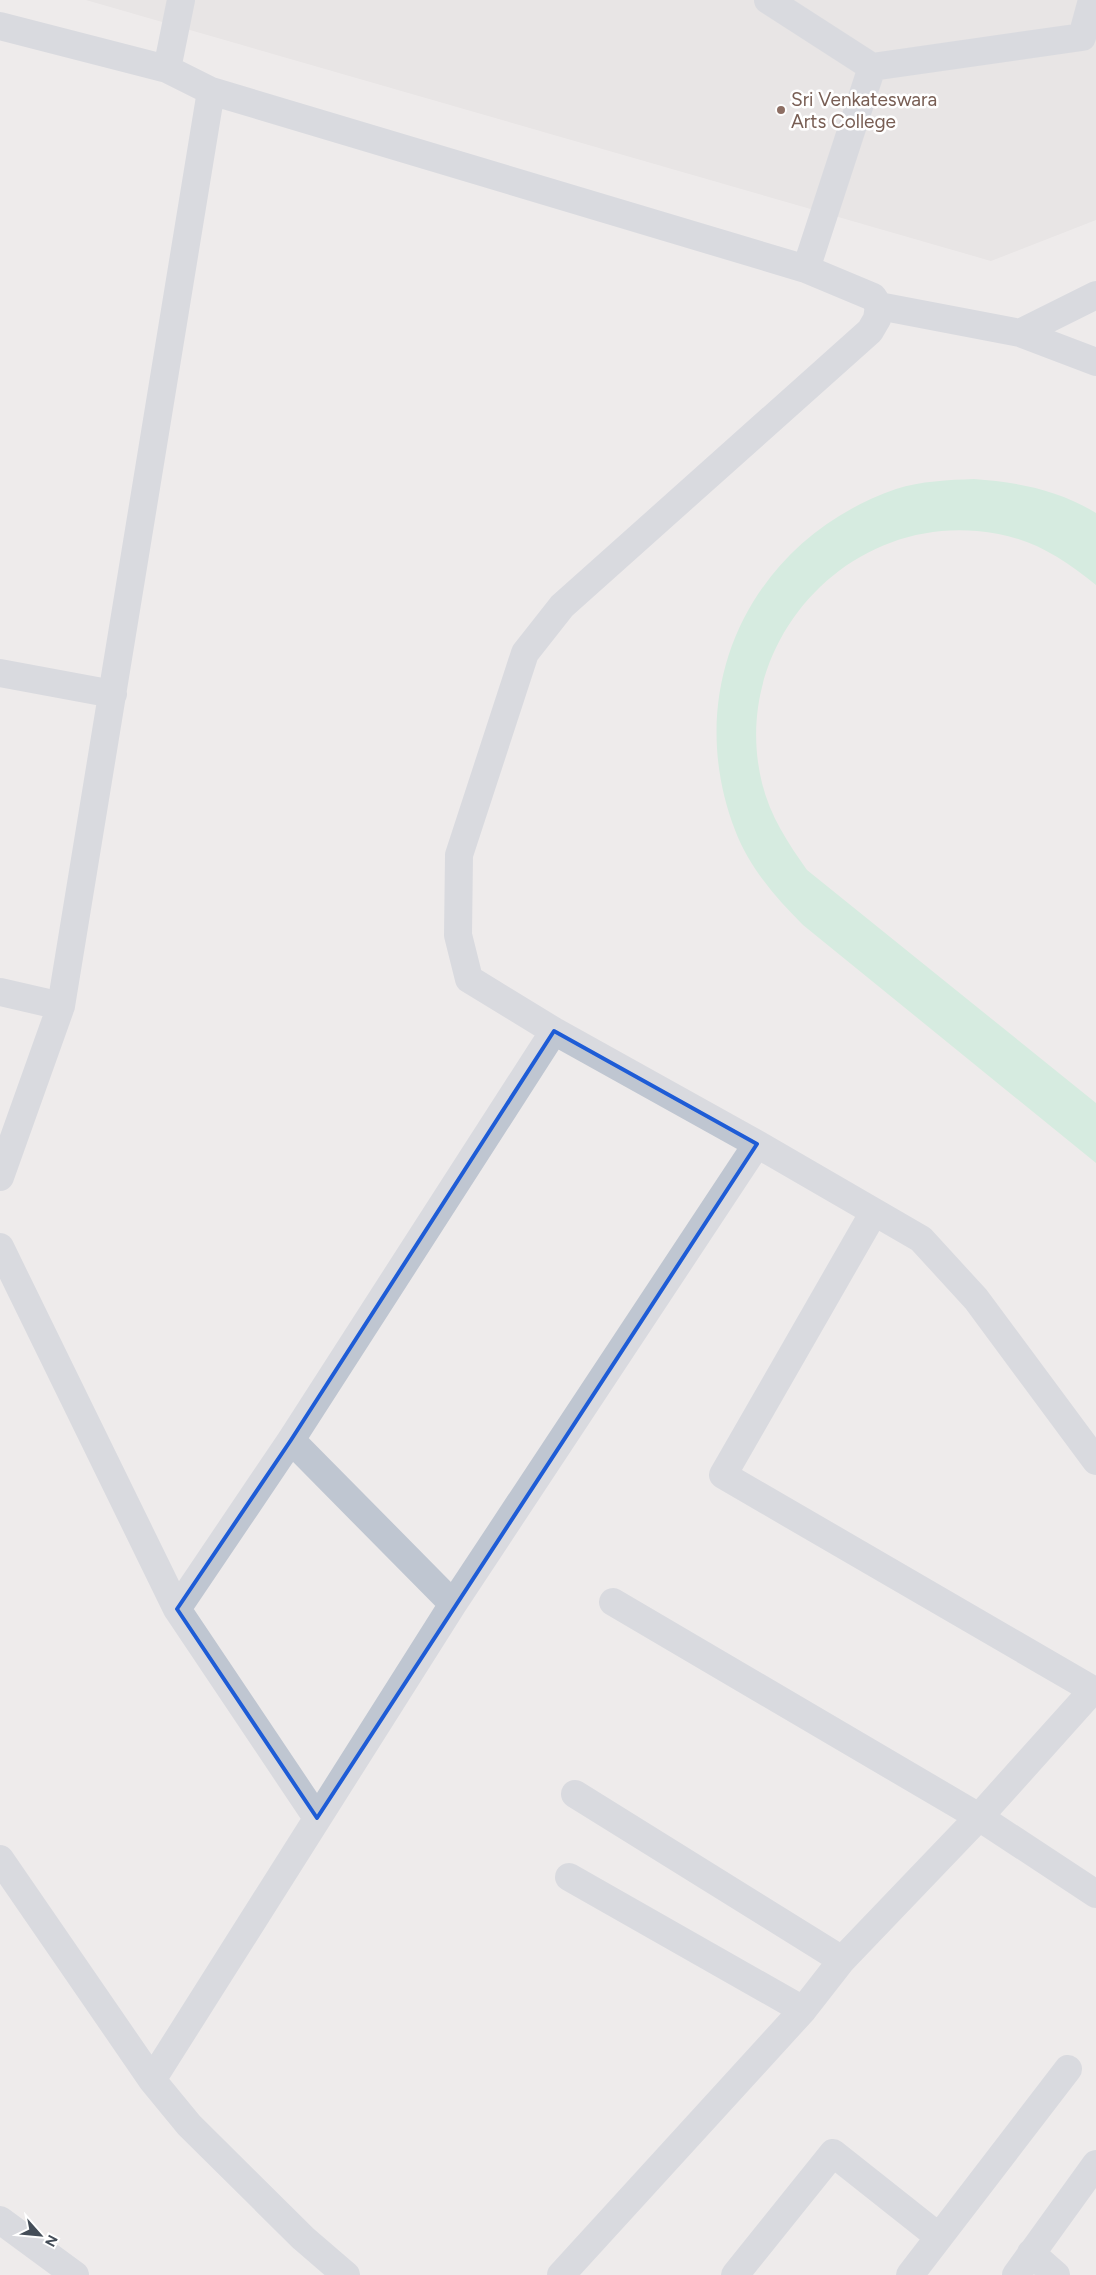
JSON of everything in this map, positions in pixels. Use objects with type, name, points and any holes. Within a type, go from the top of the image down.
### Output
[{"type":"street","points":[[167,69],[181,0]]},
{"type":"street","points":[[768,0],[872,67],[1082,37],[1092,0]]},
{"type":"street","points":[[0,26],[167,69],[211,91],[806,269],[873,298],[879,306],[1020,333],[1096,362]]},
{"type":"street","points":[[806,269],[872,67]]},
{"type":"street","points":[[0,1177],[61,1006],[211,91]]},
{"type":"street","points":[[1020,333],[1096,295]]},
{"type":"street","points":[[879,306],[877,319],[870,331],[562,606],[525,653],[459,855],[458,935],[468,978],[554,1031],[921,1239],[976,1299],[1096,1461]]},
{"type":"street","points":[[0,673],[113,694]]},
{"type":"street","points":[[0,992],[61,1006]]},
{"type":"street","points":[[177,1609],[291,1440],[554,1031]]},
{"type":"street","points":[[152,2080],[316,1818],[454,1604],[756,1144]]},
{"type":"street","points":[[560,2275],[803,2010],[842,1960],[979,1817],[1094,1687],[723,1474],[874,1212]]},
{"type":"street","points":[[0,1247],[177,1609],[316,1818]]},
{"type":"street","points":[[291,1440],[454,1604]]},
{"type":"street","points":[[613,1602],[979,1817],[1096,1894]]},
{"type":"street","points":[[575,1794],[842,1960]]},
{"type":"street","points":[[0,1859],[152,2080],[189,2125],[302,2238],[346,2275]]},
{"type":"street","points":[[569,1877],[803,2010]]},
{"type":"street","points":[[910,2275],[1068,2069]]},
{"type":"street","points":[[735,2275],[833,2153],[939,2237]]},
{"type":"street","points":[[1016,2275],[1096,2164]]},
{"type":"street","points":[[0,2220],[75,2275]]},
{"type":"street","points":[[1032,2253],[1056,2275]]},
{"type":"highlighted area","points":[[554,1031],[757,1144],[317,1818],[177,1609],[291,1440]]},
{"type":"shaded area","name":"Sri Venkateswara Arts College","points":[[86,0],[1096,0],[1096,220],[991,261]]},
{"type":"green space","points":[[974,479],[1006,482],[1037,488],[1067,498],[1096,513],[1096,585],[1069,564],[1041,548],[1011,537],[977,531],[927,533],[881,546],[840,570],[806,602],[779,641],[762,685],[756,733],[762,783],[775,818],[807,870],[1096,1103],[1096,1163],[803,925],[764,881],[748,857],[735,830],[720,776],[717,723],[724,672],[741,625],[767,581],[802,543],[845,512],[905,486],[935,481]]},
{"type":"place","name":"Sri Venkateswara Arts College","points":[[781,110]]}]
